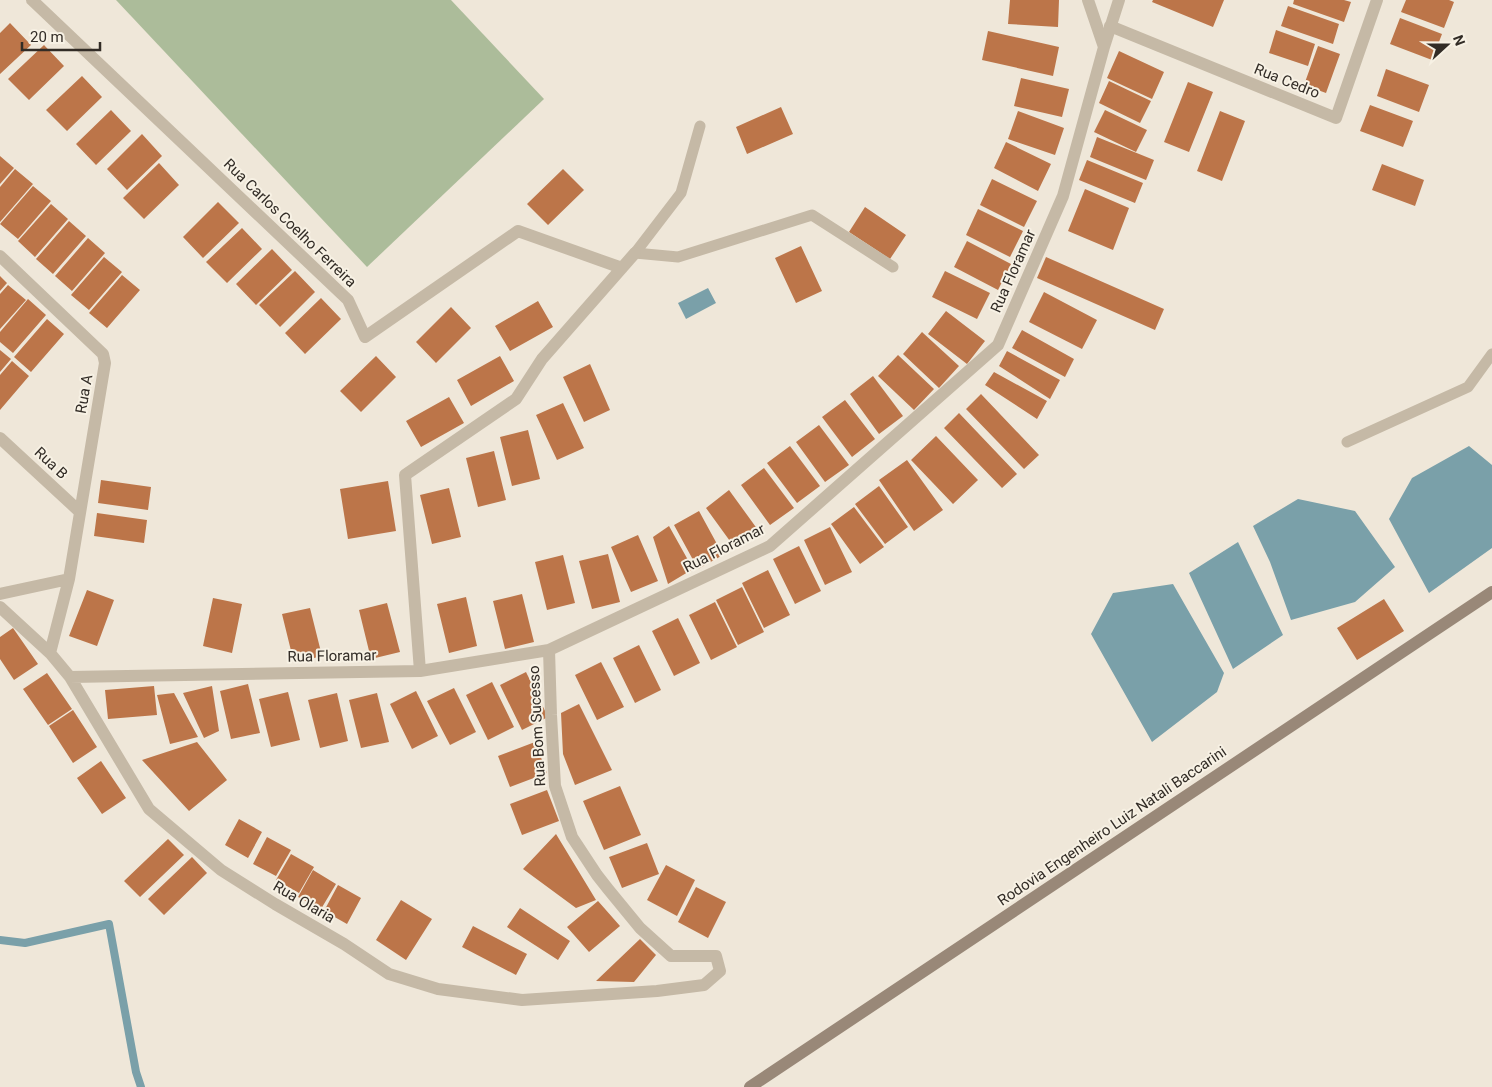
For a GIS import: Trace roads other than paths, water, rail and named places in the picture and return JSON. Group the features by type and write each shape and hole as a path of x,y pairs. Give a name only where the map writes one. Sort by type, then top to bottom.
{"main road":[{"name":"Rodovia Engenheiro Luiz Natali Baccarini","path":"750,1087 1492,592"}],"street":[{"name":"Rua Carlos Coelho Ferreira","path":"32,0 348,300 365,337 518,231 622,268"},
{"path":"1088,0 1104,47"},
{"name":"Rua Floramar","path":"70,677 420,671 549,650 770,546 998,345 1063,196 1110,26 1119,0"},
{"name":"Rua Cedro","path":"1110,26 1336,118 1377,0"},
{"path":"420,671 405,475 516,399 542,359 635,253"},
{"name":"Rua A","path":"0,256 103,354 105,363 69,579 50,653"},
{"name":"Rua B","path":"0,438 80,512"},
{"path":"0,594 69,579"},
{"name":"Rua Olaria","path":"0,607 50,653 70,677 149,809 221,870 344,944 389,974 438,989 522,1000 657,991 704,985 709,981"},
{"name":"Rua Bom Sucesso","path":"549,650 550,715 555,786 572,837 597,875 640,928 671,956 716,956 720,971 709,981"}],"lane":[{"path":"635,253 681,193 700,126"},
{"path":"635,253 678,257 812,215 893,268"},
{"path":"1347,442 1468,387 1492,354"}],"water":[{"path":"708,288 716,303 686,319 678,303"},
{"path":"1469,446 1492,465 1492,548 1429,593 1389,519 1412,478"},
{"path":"1298,499 1355,511 1395,567 1355,602 1291,620 1270,562 1253,526"},
{"path":"1238,542 1283,635 1233,669 1189,573"},
{"path":"1173,584 1224,673 1217,692 1152,742 1091,634 1113,593"}],"waterway":[{"path":"0,940 25,943 109,924 136,1072 141,1087"}]}
